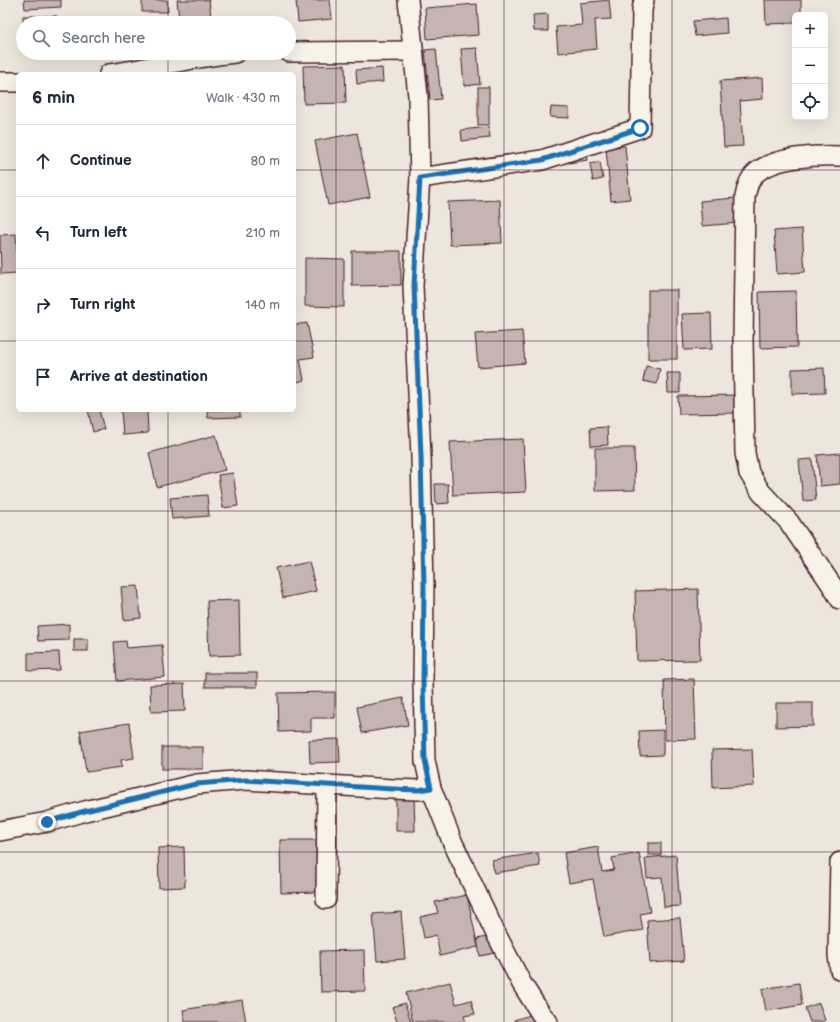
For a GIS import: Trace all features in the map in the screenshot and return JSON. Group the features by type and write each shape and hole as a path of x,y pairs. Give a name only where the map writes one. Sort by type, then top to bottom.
{"street":[{"path":"408,0 418,96 420,178 414,286 424,586 423,706 425,761 431,788 452,841 494,930 522,984 541,1014 548,1022"},
{"path":"420,178 542,160 640,128 642,10 644,0"},
{"path":"296,52 413,51"},
{"path":"121,72 184,60"},
{"path":"0,82 16,82"},
{"path":"840,156 821,155 786,160 766,167 756,173 748,184 745,197 743,340 745,454 749,473 761,492 789,522 840,599"},
{"path":"0,831 47,822 85,811 196,784 246,780 286,781 327,786 418,790 431,788"},
{"path":"326,899 327,786"},
{"path":"840,862 838,955 840,970"}],"building":[{"path":"24,0 61,0 61,7 25,9"},
{"path":"142,0 167,0 168,12 142,12"},
{"path":"177,0 209,0 211,16 179,16"},
{"path":"296,0 330,0 332,19 298,22"},
{"path":"609,0 611,19 595,20 597,49 558,53 556,27 582,25 580,3"},
{"path":"765,0 801,0 801,12 792,12 792,23 766,24"},
{"path":"477,4 479,35 427,39 425,8"},
{"path":"548,14 548,31 534,31 533,15"},
{"path":"726,18 727,33 695,36 693,21"},
{"path":"477,48 480,84 464,86 461,49"},
{"path":"436,49 441,99 430,100 425,50"},
{"path":"345,65 346,103 304,104 303,66"},
{"path":"382,68 383,82 357,84 356,70"},
{"path":"762,78 763,99 740,101 743,146 724,147 720,81"},
{"path":"478,87 489,87 489,125 478,125"},
{"path":"551,107 569,108 569,118 550,117"},
{"path":"489,127 490,138 462,141 461,130"},
{"path":"357,133 370,197 328,205 315,141"},
{"path":"625,146 630,199 611,201 606,148"},
{"path":"586,150 588,160 569,163 567,153"},
{"path":"600,162 603,179 593,181 590,164"},
{"path":"736,198 738,223 702,226 700,201"},
{"path":"500,200 502,243 450,245 448,202"},
{"path":"802,229 805,272 777,274 774,231"},
{"path":"16,234 16,273 1,274 0,235"},
{"path":"352,251 401,251 401,285 352,286"},
{"path":"305,258 344,259 344,307 305,306"},
{"path":"648,290 677,290 677,359 648,359"},
{"path":"796,291 797,347 760,348 759,292"},
{"path":"711,313 712,349 684,350 682,314"},
{"path":"307,323 314,357 300,359 304,380 296,382 296,325"},
{"path":"522,331 525,363 478,367 475,334"},
{"path":"646,366 660,369 657,384 643,381"},
{"path":"824,368 825,393 792,394 792,369"},
{"path":"667,373 680,373 680,393 668,393"},
{"path":"739,395 740,413 679,414 678,396"},
{"path":"88,412 100,412 104,429 93,432"},
{"path":"121,412 147,412 148,433 123,435"},
{"path":"207,412 240,412 240,417 208,418"},
{"path":"607,427 608,445 591,446 590,428"},
{"path":"216,435 225,470 157,487 149,453"},
{"path":"523,439 526,492 453,495 450,442"},
{"path":"595,448 634,448 635,490 595,491"},
{"path":"840,453 840,484 820,486 817,455"},
{"path":"812,459 816,500 803,501 799,460"},
{"path":"233,473 238,506 223,508 218,475"},
{"path":"435,484 448,484 449,503 436,504"},
{"path":"207,495 209,516 172,519 170,498"},
{"path":"309,561 316,591 283,598 276,568"},
{"path":"138,586 141,618 124,620 121,587"},
{"path":"698,589 700,660 637,661 635,591"},
{"path":"239,600 240,655 209,656 207,601"},
{"path":"69,624 69,640 38,641 37,626"},
{"path":"74,639 88,639 88,651 74,651"},
{"path":"126,641 127,648 162,645 165,677 117,681 114,642"},
{"path":"59,652 60,670 28,671 28,653"},
{"path":"205,673 257,673 257,687 205,687"},
{"path":"694,679 696,739 665,740 664,680"},
{"path":"184,684 185,711 151,712 150,685"},
{"path":"335,692 335,718 311,718 311,731 279,732 278,693"},
{"path":"403,698 408,725 362,733 357,707"},
{"path":"776,703 813,703 813,726 776,727"},
{"path":"129,723 134,758 121,760 122,767 86,772 80,731"},
{"path":"663,730 663,755 640,756 639,731"},
{"path":"339,739 340,762 310,763 309,740"},
{"path":"162,747 203,747 203,769 162,769"},
{"path":"752,749 754,786 713,788 712,750"},
{"path":"414,796 415,831 396,831 396,797"},
{"path":"280,840 317,840 318,892 281,893"},
{"path":"648,843 661,843 661,855 648,855"},
{"path":"184,847 185,887 159,888 158,848"},
{"path":"598,847 602,872 614,870 612,858 639,853 650,912 640,914 643,930 604,937 593,879 569,883 564,853"},
{"path":"538,853 540,866 494,873 492,860"},
{"path":"676,855 680,906 664,907 662,877 647,878 645,858"},
{"path":"467,895 478,947 440,956 436,935 424,938 420,917 438,913 435,902"},
{"path":"401,912 405,959 377,961 373,914"},
{"path":"680,918 684,961 650,963 647,920"},
{"path":"491,936 495,953 480,956 477,939"},
{"path":"364,950 365,991 321,992 320,951"},
{"path":"450,982 456,1004 471,1000 475,1014 464,1016 466,1022 413,1022 406,993"},
{"path":"799,983 802,1005 766,1011 762,989"},
{"path":"242,1000 246,1022 185,1022 183,1010"},
{"path":"405,1003 411,1022 397,1022 392,1007"},
{"path":"819,1003 825,1020 821,1022 810,1022 805,1008"},
{"path":"537,1013 539,1022 515,1022 514,1020"}],"route":[{"path":"47,822 85,811 196,784 246,780 286,781 327,786 393,789 418,790 431,788 425,761 423,683 424,586 421,456 414,286 420,178 542,160 640,128"}]}
